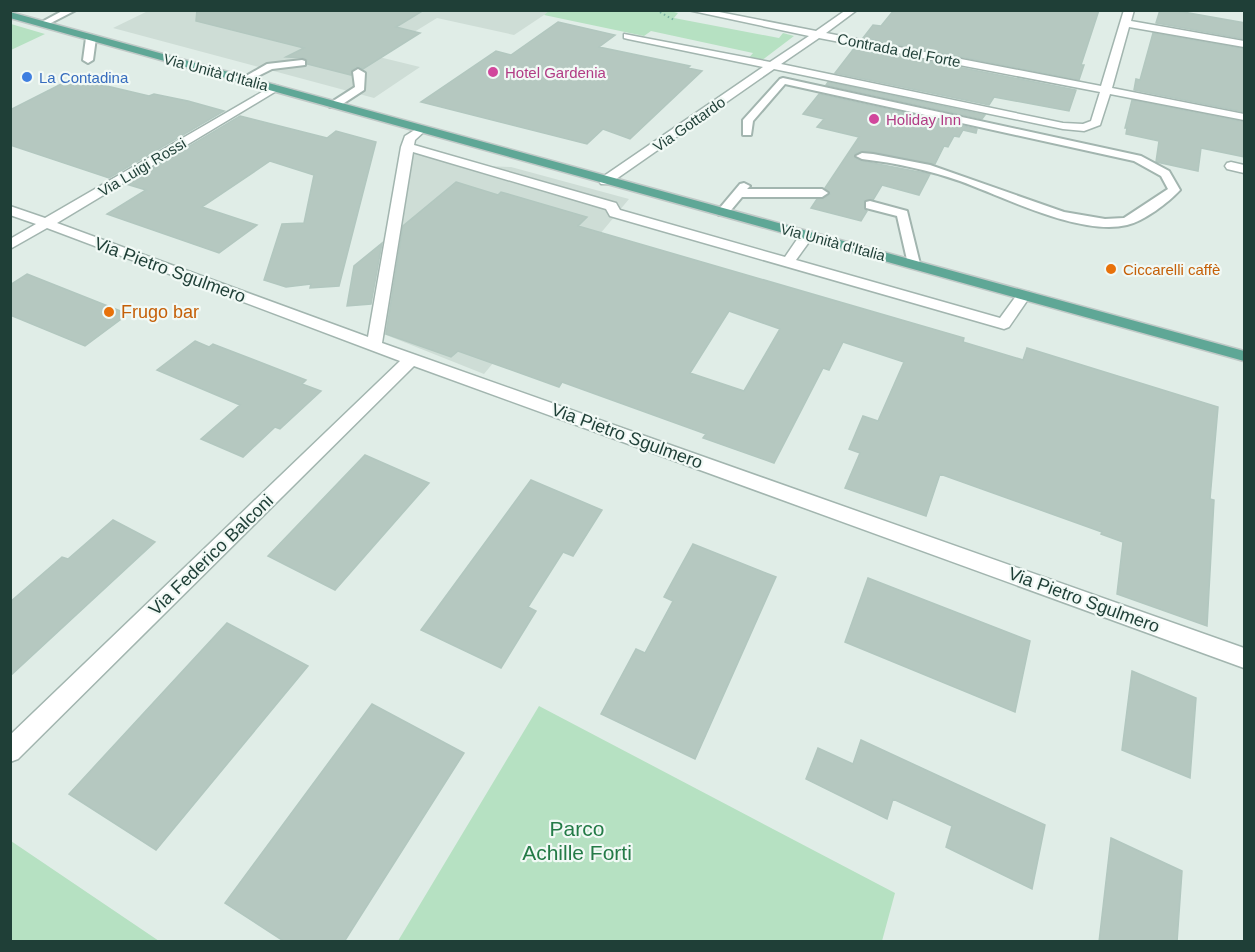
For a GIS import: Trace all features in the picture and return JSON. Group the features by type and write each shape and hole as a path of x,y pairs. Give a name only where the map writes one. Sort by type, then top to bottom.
{"main road":[{"name":"Via Unità d'Italia","path":"10,15 1245,356"}],"street":[{"name":"Contrada del Forte","path":"692,10 1245,117"},
{"name":"Via Gottardo","path":"605,181 853,10"},
{"path":"628,36 1064,126 1084,128 1096,123 1129,10"},
{"path":"1125,23 1245,44"},
{"name":"Via Luigi Rossi","path":"10,245 274,88"},
{"path":"374,345 409,139 421,129"},
{"path":"408,147 611,206 615,213 1004,324 1024,295"},
{"path":"1231,166 1245,169"},
{"name":"Via Pietro Sgulmero","path":"10,210 411,359 1245,658"},
{"path":"788,262 807,235"},
{"name":"Via Federico Balconi","path":"10,751 411,359"}],"lane":[{"path":"42,24 72,10"},
{"path":"88,60 91,38"},
{"path":"244,80 270,66 302,63"},
{"path":"334,105 360,88 360,73 358,72"},
{"path":"747,133 748,120 783,81 1137,158 1161,170 1172,180 1174,190 1125,222 1095,221 1050,212 947,173 890,159 862,156"},
{"path":"723,212 741,189 822,193"},
{"path":"870,205 903,214 914,264"}],"shaded area":[{"path":"150,10 550,11 514,35 437,18 375,56 420,67 374,98 113,28"},
{"path":"412,145 485,166 511,167 629,199 484,374 371,329"}],"green space":[{"path":"550,10 675,11 678,13 674,18 779,38 783,33 794,36 761,61 748,59 753,53 651,31 644,36 544,15"},
{"path":"11,24 45,34 11,50"},
{"name":"Parco Achille Forti","path":"539,706 895,893 882,941 398,941"},
{"path":"11,841 159,941 11,941"}],"building":[{"path":"197,10 424,10 396,27 420,33 363,69 357,67 352,70 351,75 307,64 307,60 303,58 286,57 304,48 196,21"},
{"path":"894,10 1099,10 1081,65 1084,65 1079,80 863,38 873,25 881,26"},
{"path":"1160,10 1172,10 1245,23 1245,39 1156,23"},
{"path":"558,22 615,35 599,47 690,66 688,68 702,71 630,139 603,129 587,144 421,102 496,51 511,55"},
{"path":"1153,33 1245,49 1245,112 1134,90 1136,79 1140,80"},
{"path":"855,47 1076,90 1069,111 994,97 989,105 835,73"},
{"path":"73,78 149,96 154,94 188,101 224,111 109,178 10,145 10,110"},
{"path":"828,82 985,115 982,119 826,85"},
{"path":"819,94 977,129 976,133 963,130 959,137 954,136 948,147 944,146 935,164 873,152 862,151 855,154 855,158 862,161 930,174 919,195 882,185 873,200 864,201 864,208 867,211 861,221 811,208 817,199 823,199 830,194 825,188 859,137 817,127 824,119 803,114"},
{"path":"1132,100 1245,122 1245,157 1201,148 1198,171 1156,162 1159,141 1126,134 1127,128 1125,128"},
{"path":"240,116 327,138 336,131 376,142 339,286 310,288 311,284 286,287 264,280 282,224 304,223 314,175 270,161 202,207 257,225 219,253 107,214 146,190 126,184"},
{"path":"456,182 498,195 501,192 587,217 578,226 964,338 963,342 1023,360 1027,348 1218,407 1210,499 1214,500 1207,626 1117,594 1123,542 1101,534 1102,532 940,474 926,516 845,488 860,453 849,449 863,416 878,421 904,362 843,342 829,370 823,368 774,463 703,438 706,434 562,382 559,387 458,351 451,357 386,334 403,226","holes":["729,311 780,329 744,391 690,373"]},
{"path":"382,243 371,304 347,306 354,266"},
{"path":"27,274 128,314 85,346 10,315 10,285"},
{"path":"195,341 209,347 213,344 306,380 302,384 321,391 280,429 275,427 243,457 201,439 240,405 157,370"},
{"path":"365,455 429,483 335,590 268,556"},
{"path":"531,480 602,510 573,556 563,552 528,607 536,611 501,668 421,630"},
{"path":"113,520 155,542 10,676 10,602 62,557 68,559"},
{"path":"693,544 776,577 695,759 601,714 636,649 645,653 673,601 664,597"},
{"path":"868,578 1030,641 1015,712 845,642"},
{"path":"227,623 308,666 156,850 69,794"},
{"path":"1132,671 1196,698 1190,778 1122,750"},
{"path":"372,704 464,753 344,942 285,942 225,903"},
{"path":"861,740 1045,825 1032,889 946,847 952,826 893,799 887,819 806,779 818,748 853,764"},
{"path":"1111,838 1182,871 1177,942 1099,942"}],"place":[{"name":"Hotel Gardenia","path":"493,72"},
{"name":"La Contadina","path":"27,77"},
{"name":"Holiday Inn","path":"874,119"},
{"name":"Ciccarelli caffè","path":"1111,269"},
{"name":"Frugo bar","path":"109,312"}]}
